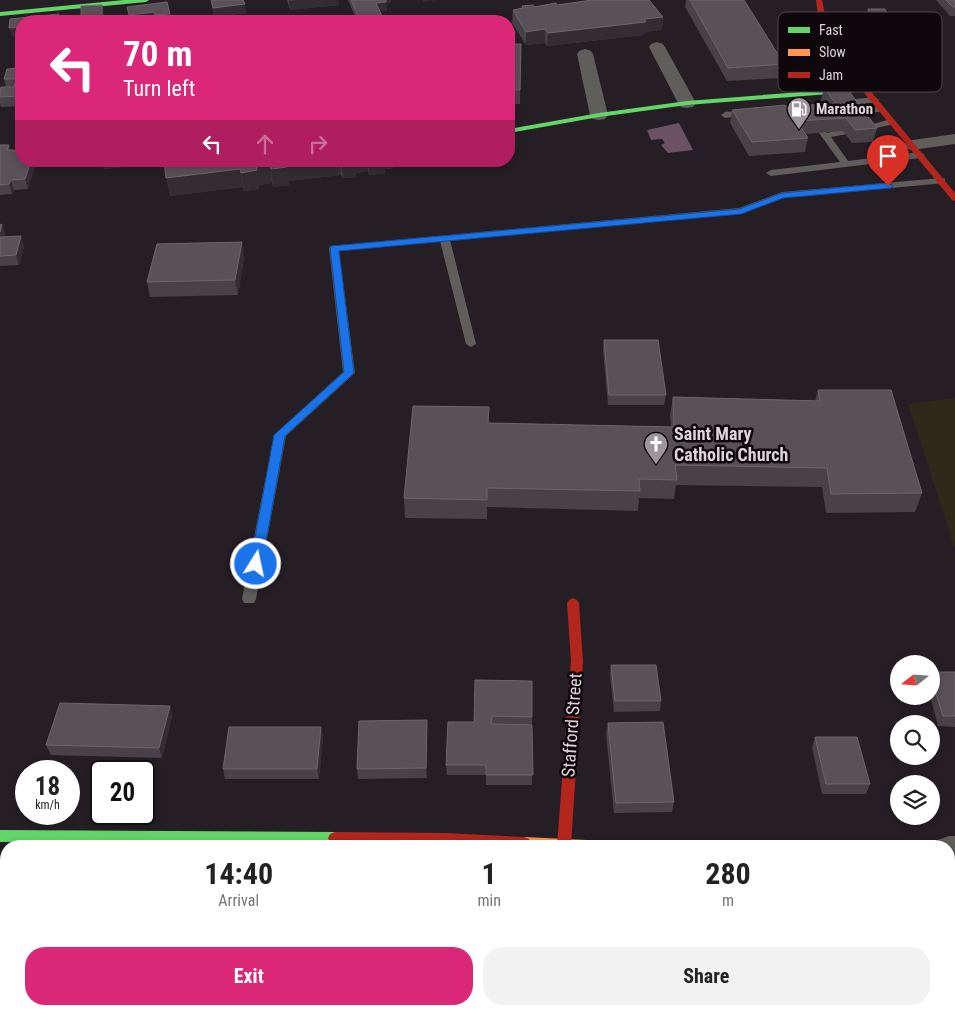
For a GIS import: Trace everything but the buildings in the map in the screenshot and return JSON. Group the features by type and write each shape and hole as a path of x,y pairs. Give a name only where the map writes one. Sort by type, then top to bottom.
{"street":[{"path":"0,14 146,0"},
{"path":"657,47 687,103"},
{"path":"586,54 599,114"},
{"path":"515,130 599,114 687,103 827,92"},
{"path":"867,92 955,198"},
{"path":"916,150 955,139"},
{"name":"Stafford Street","path":"564,840 577,661 573,603"},
{"path":"0,836 462,840"}],"lane":[{"path":"845,103 878,105"},
{"path":"853,113 878,105"},
{"path":"725,115 824,106"},
{"path":"805,108 817,120"},
{"path":"863,128 891,122"},
{"path":"844,132 824,135 846,164"},
{"path":"771,173 846,164 916,150"},
{"path":"249,598 280,435 349,373 334,248 741,212 782,195 942,181"},
{"path":"444,238 471,344"}],"shaded area":[{"path":"679,123 693,150 668,153 661,145 665,143 662,139 651,140 647,130"},
{"path":"955,398 955,549 908,404"}],"traffic: fast":[{"path":"0,14 146,0"},
{"path":"515,130 599,115 687,103 827,92"},
{"path":"0,836 335,838"}],"traffic: jam":[{"path":"819,0 821,12"},
{"path":"867,92 955,198"},
{"path":"564,840 577,661 573,603"},
{"path":"335,838 465,840"}],"place":[{"name":"Marathon","path":"799,130"},
{"name":"Saint Mary Catholic Church","path":"656,465"}],"route":[{"path":"256,564 280,435 349,373 334,248 741,212 782,195 888,186"}]}
